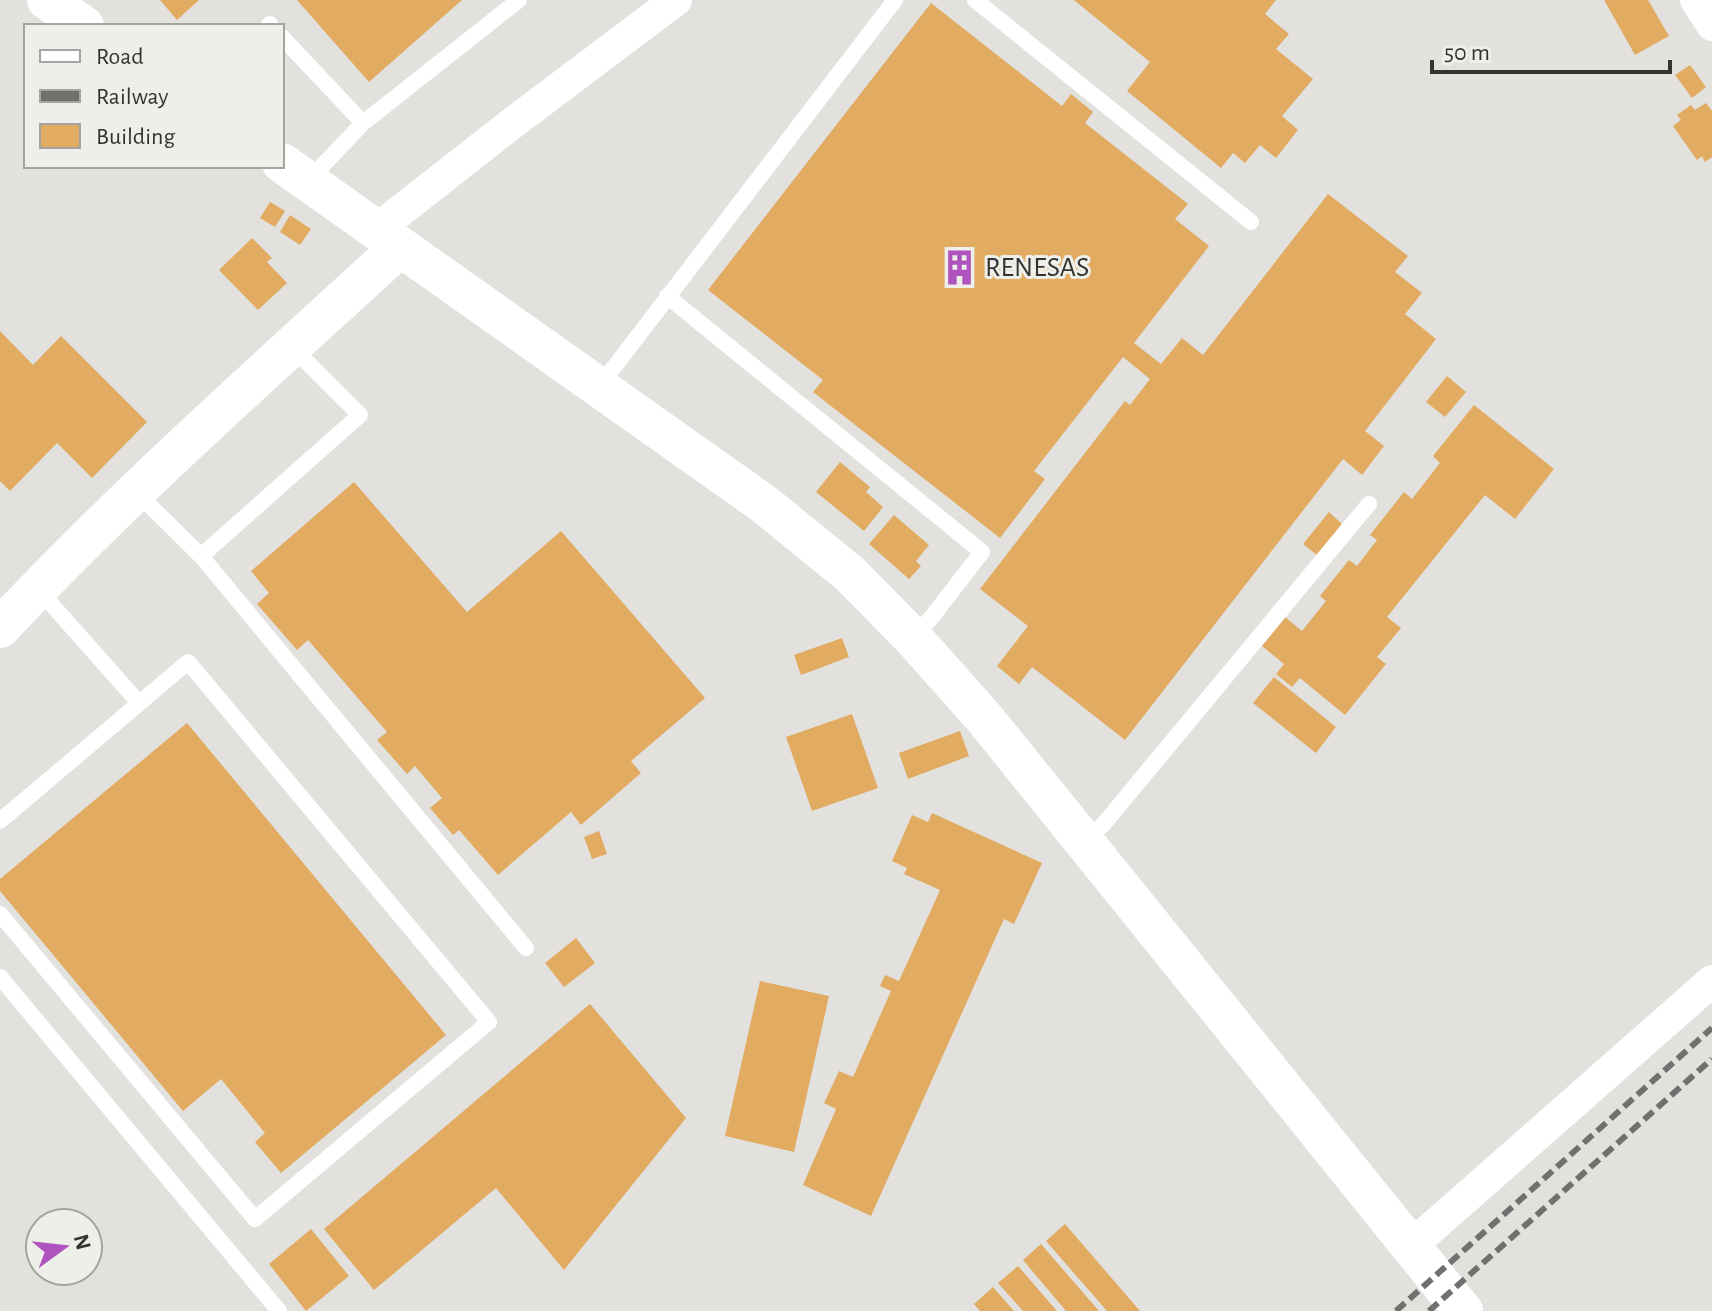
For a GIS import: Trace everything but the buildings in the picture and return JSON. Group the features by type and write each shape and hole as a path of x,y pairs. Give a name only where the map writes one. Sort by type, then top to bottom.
{"street":[{"path":"47,0 81,24"},
{"path":"0,628 135,491 292,347 388,239 506,128 676,0"},
{"path":"1696,0 1712,25"},
{"path":"295,172 764,504 850,574 912,637 985,719 1463,1311"},
{"path":"1411,1246 1712,981"}],"lane":[{"path":"295,172 363,123 519,0"},
{"path":"598,385 895,0"},
{"path":"975,0 1251,222"},
{"path":"284,39 363,123"},
{"path":"667,296 982,552 931,618 912,637"},
{"path":"201,556 360,415 292,347"},
{"path":"135,491 201,556 526,948"},
{"path":"1081,840 1102,826 1369,504"},
{"path":"37,588 139,703"},
{"path":"0,821 188,662 489,1022 255,1219 0,914"},
{"path":"0,977 279,1311"}],"railway":[{"path":"1396,1311 1712,1028"},
{"path":"1429,1311 1712,1059"}],"place":[{"name":"RENESAS","path":"959,268"}]}
